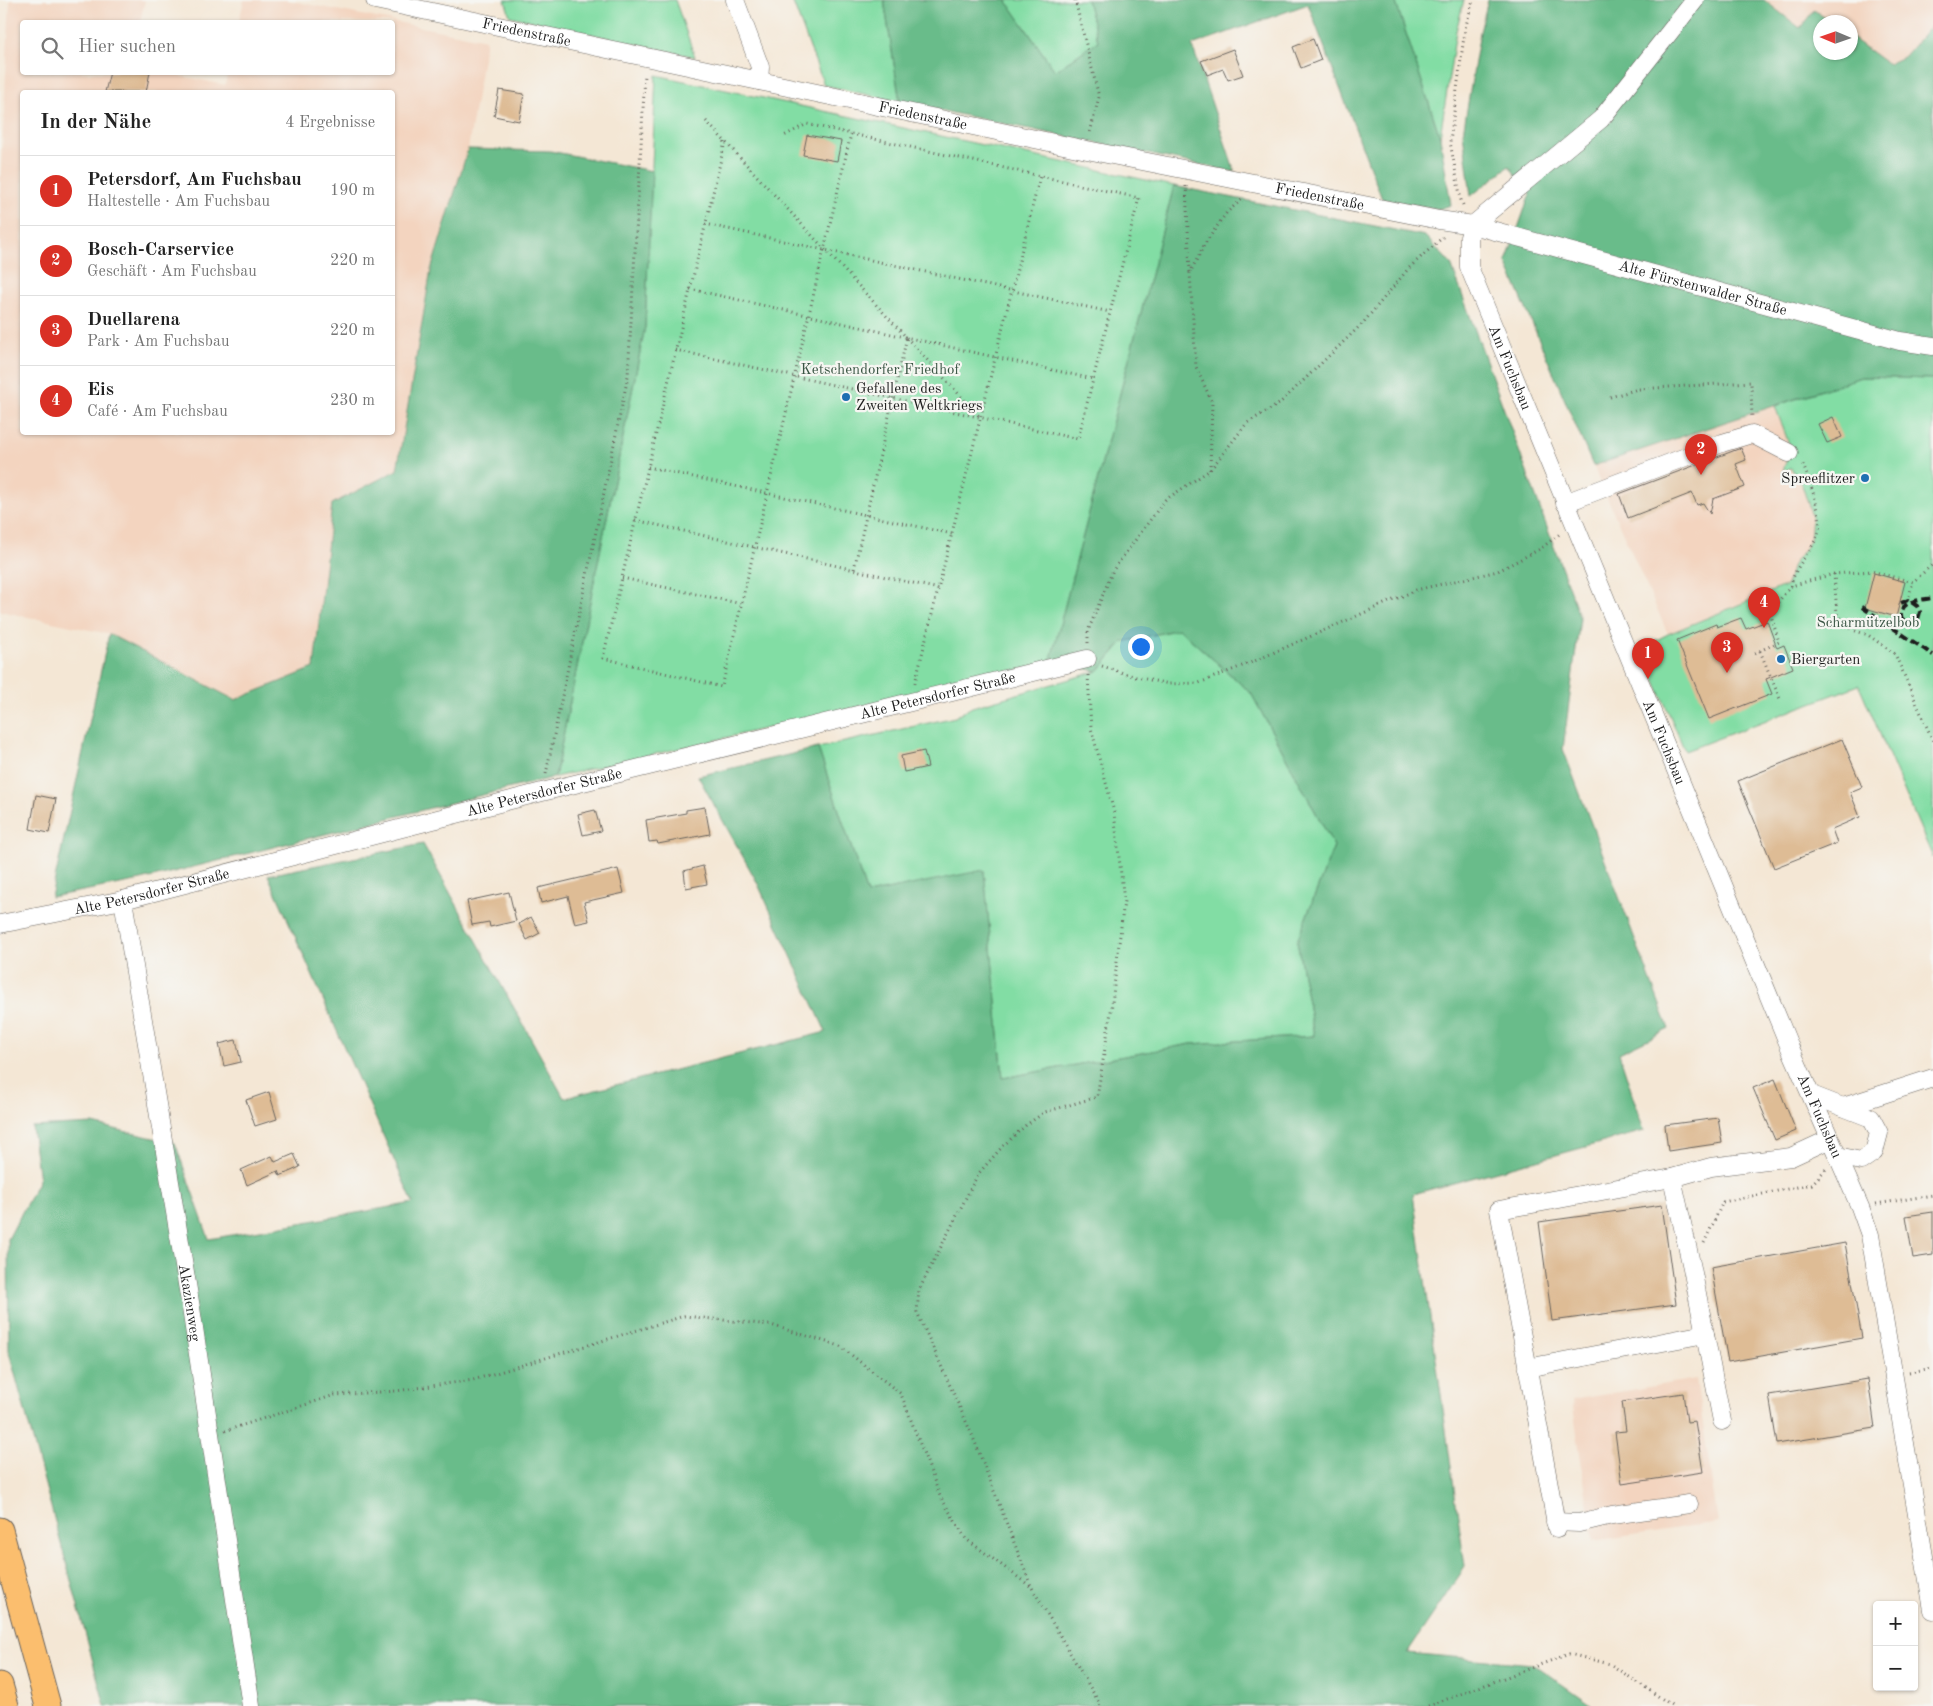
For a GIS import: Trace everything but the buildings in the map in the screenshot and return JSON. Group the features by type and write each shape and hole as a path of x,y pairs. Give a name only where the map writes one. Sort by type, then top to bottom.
{"highway":[{"path":"0,1530 48,1706"},
{"path":"0,1685 6,1706"}],"street":[{"name":"Friedenstraße","path":"375,0 1086,150 1439,220 1473,224"},
{"path":"735,0 760,67 759,81"},
{"path":"1473,224 1601,119 1696,0"},
{"name":"Alte Fürstenwalder Straße","path":"1473,224 1520,239 1900,341 1933,346"},
{"name":"Am Fuchsbau","path":"1473,224 1469,237 1468,267 1791,1050 1860,1207 1870,1235 1933,1610"},
{"path":"1565,503 1722,443 1752,434 1789,453"},
{"name":"Alte Petersdorfer Straße","path":"0,924 123,900 542,792 1087,660"},
{"name":"Akazienweg","path":"123,900 191,1308 251,1706"},
{"name":"Am Fuchsbau","path":"1843,1107 1933,1078"},
{"path":"1812,1095 1871,1118 1879,1133 1874,1152 1861,1161 1838,1156"},
{"path":"1689,1504 1556,1526 1499,1210 1672,1178 1710,1167 1791,1157 1830,1139"},
{"path":"1672,1178 1722,1421"},
{"path":"1527,1368 1705,1334"}],"path":[{"path":"1075,0 1099,97 1086,150"},
{"path":"1101,1706 1031,1586 973,1437 918,1312 918,1290 978,1174 1003,1146 1044,1112 1097,1097 1111,1012 1124,901 1114,812 1091,728 1087,660 1088,631 1113,570 1165,500 1210,470 1247,423 1279,404 1363,323 1409,268 1443,237 1473,224 1461,200 1450,142 1465,29 1472,0"},
{"path":"542,792 628,376 646,57"},
{"path":"706,121 980,418"},
{"path":"676,350 1078,439 1139,198 807,124 782,137"},
{"path":"725,142 603,658 722,687 851,134"},
{"path":"1185,170 1196,367 1212,402 1210,470"},
{"path":"910,703 1040,176"},
{"path":"1190,273 1204,245 1227,212 1260,185"},
{"path":"705,224 1110,312"},
{"path":"690,289 1093,379"},
{"path":"854,570 907,337"},
{"path":"1610,397 1638,389 1751,382 1752,434"},
{"path":"1755,653 1779,642 1770,612 1791,586 1798,567 1819,533 1819,519 1800,455 1789,453"},
{"path":"648,467 952,534"},
{"path":"635,520 938,589"},
{"path":"1087,660 1136,677 1169,684 1199,683 1250,663 1416,590 1498,571 1540,549 1574,524"},
{"path":"1909,596 1913,582 1933,564"},
{"path":"1791,586 1834,574 1871,571 1913,582"},
{"path":"1834,574 1837,614 1853,630 1868,635 1895,654 1933,741"},
{"path":"622,578 742,604"},
{"path":"1760,651 1780,698"},
{"path":"1692,1268 1723,1202 1812,1184 1838,1156"},
{"path":"1860,1207 1933,1195"},
{"path":"210,1436 335,1395 396,1391 473,1380 684,1316 771,1325 840,1346 901,1394 940,1496 966,1539 1031,1586"},
{"path":"1893,1375 1933,1368"},
{"path":"1428,1706 1569,1654 1610,1664 1673,1706"}],"shaded area":[{"path":"10,0 145,0 140,20 20,20 20,75 176,75 225,85 228,75 395,75 395,22 486,40 468,149 397,470 332,504 314,668 235,700 109,634 0,611 0,187"},
{"path":"244,0 287,0 386,20 239,20"},
{"path":"1764,0 1933,0 1933,23 1905,56 1888,64 1858,42 1858,15 1821,15 1814,10 1800,28"},
{"path":"1861,377 1933,379 1787,585 1668,634 1593,466"},
{"path":"1696,1379 1718,1522 1593,1541 1572,1400"}],"green space":[{"path":"505,0 675,0 695,57 510,16"},
{"path":"792,0 884,0 900,102 824,85"},
{"path":"884,0 1006,0 1055,71 1098,41 1087,0 1395,0 1440,137 1451,205 1439,209 1382,199 1308,4 1192,45 1235,172 900,102"},
{"path":"1006,0 1087,0 1098,41 1055,71"},
{"path":"1395,0 1464,0 1456,31 1440,137"},
{"path":"1488,0 1764,0 1800,28 1814,10 1821,15 1813,15 1813,60 1858,60 1858,42 1888,64 1905,56 1933,23 1933,379 1861,377 1593,466 1506,262 1530,194 1509,166 1471,196 1463,133 1480,32"},
{"name":"Ketschendorfer Friedhof","path":"656,75 1174,186 1050,663 555,777 645,327"},
{"path":"468,149 550,151 652,171 645,327 555,777 141,880 51,897 109,634 235,700 314,668 332,504 397,470 431,270"},
{"path":"1174,186 1425,236 1451,264 1580,618 1563,749 1669,1029 1619,1053 1644,1131 1413,1194 1465,1567 1407,1653 1533,1664 1593,1706 105,1706 9,1352 8,1239 39,1180 32,1127 93,1124 175,1143 209,1239 413,1203 268,875 423,844 564,1098 826,1032 757,882 698,776 818,748 867,894 984,870 1003,1078 1191,1044 1314,1036 1297,941 1334,846 1251,693 1179,629 1123,642 1098,671 1050,663"},
{"name":"Scharmützelbob","path":"1861,377 1933,379 1933,858 1859,685 1685,751 1641,648 1668,634 1787,585 1793,565 1810,541 1812,516 1802,485 1791,468 1783,471 1789,453 1789,444 1775,406"},
{"path":"1179,629 1251,693 1334,846 1297,941 1314,1036 1191,1044 1003,1078 984,871 867,894 818,748 955,717 972,707 1098,671 1123,642"}],"railway":[{"path":"1901,603 1908,600 1917,606 1920,612 1918,619 1912,623 1905,622 1901,617 1904,607 1907,604 1912,602 1917,600 1933,598"},
{"path":"1862,607 1933,655"}],"place":[{"name":"Gefallene des Zweiten Weltkriegs","path":"846,397"},
{"name":"Bosch-Carservice","path":"1701,475"},
{"name":"Spreeflitzer","path":"1865,478"},
{"name":"Eis","path":"1764,628"},
{"name":"Biergarten","path":"1781,659"},
{"name":"Duellarena","path":"1727,673"},
{"name":"Petersdorf, Am Fuchsbau","path":"1648,679"}]}
